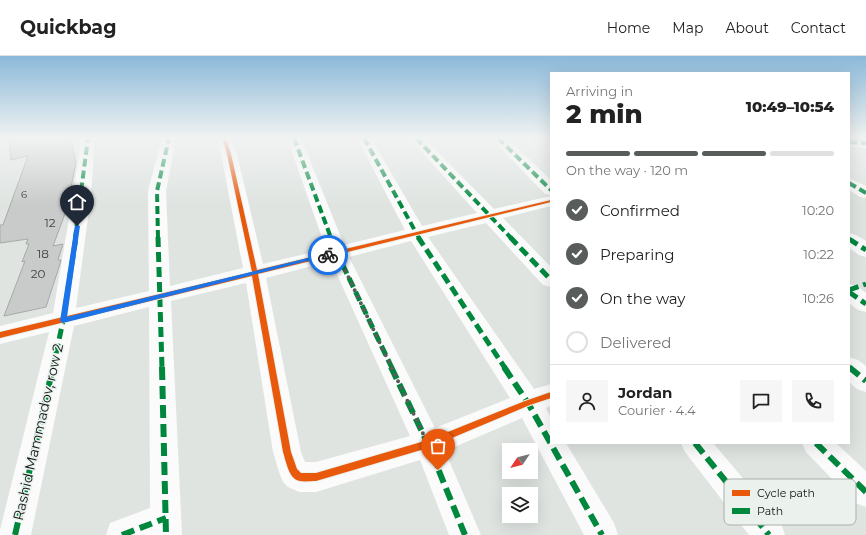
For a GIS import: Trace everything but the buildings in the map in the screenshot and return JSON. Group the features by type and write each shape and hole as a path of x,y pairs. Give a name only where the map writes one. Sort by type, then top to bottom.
{"street":[{"name":"Rashid Mammadov, row 2","path":"15,535 63,321 82,195 86,160"},
{"path":"122,535 166,527 157,191 163,160"},
{"path":"230,160 255,274 287,452 294,472 299,477 316,477 428,444 539,399"},
{"path":"302,160 337,253 428,444 465,535"},
{"path":"376,160 417,235 539,399 550,423"},
{"path":"437,160 550,279"},
{"path":"521,160 550,189"},
{"path":"850,184 866,193"},
{"path":"0,335 550,202"},
{"path":"850,240 866,250"},
{"path":"850,291 866,284"},
{"path":"850,292 866,304"},
{"path":"850,368 866,381"},
{"path":"560,444 602,535"},
{"path":"696,444 724,479"},
{"path":"817,444 853,479"},
{"path":"856,482 866,492"},
{"path":"761,525 769,535"}],"marked path":[{"path":"15,535 63,321 82,195 86,160"},
{"path":"163,160 157,191 166,535"},
{"path":"302,160 337,253 428,444 465,535"},
{"path":"376,160 417,235 528,403 550,442"},
{"path":"437,160 550,279"},
{"path":"521,160 550,189"},
{"path":"850,184 866,193"},
{"path":"850,240 866,250"},
{"path":"850,290 866,284"},
{"path":"850,293 866,304"},
{"path":"850,368 866,381"},
{"path":"551,444 602,535"},
{"path":"696,444 724,479"},
{"path":"817,444 853,479"},
{"path":"856,482 866,492"},
{"path":"122,535 166,518"},
{"path":"761,525 769,535"}],"cycle path":[{"path":"230,160 255,274 287,452 294,472 299,477 316,477 428,444 550,395"},
{"path":"0,335 550,201"}],"way so far":[{"path":"328,255 337,253 428,444 438,470"}],"route":[{"path":"77,226 63,321 328,255"}]}
